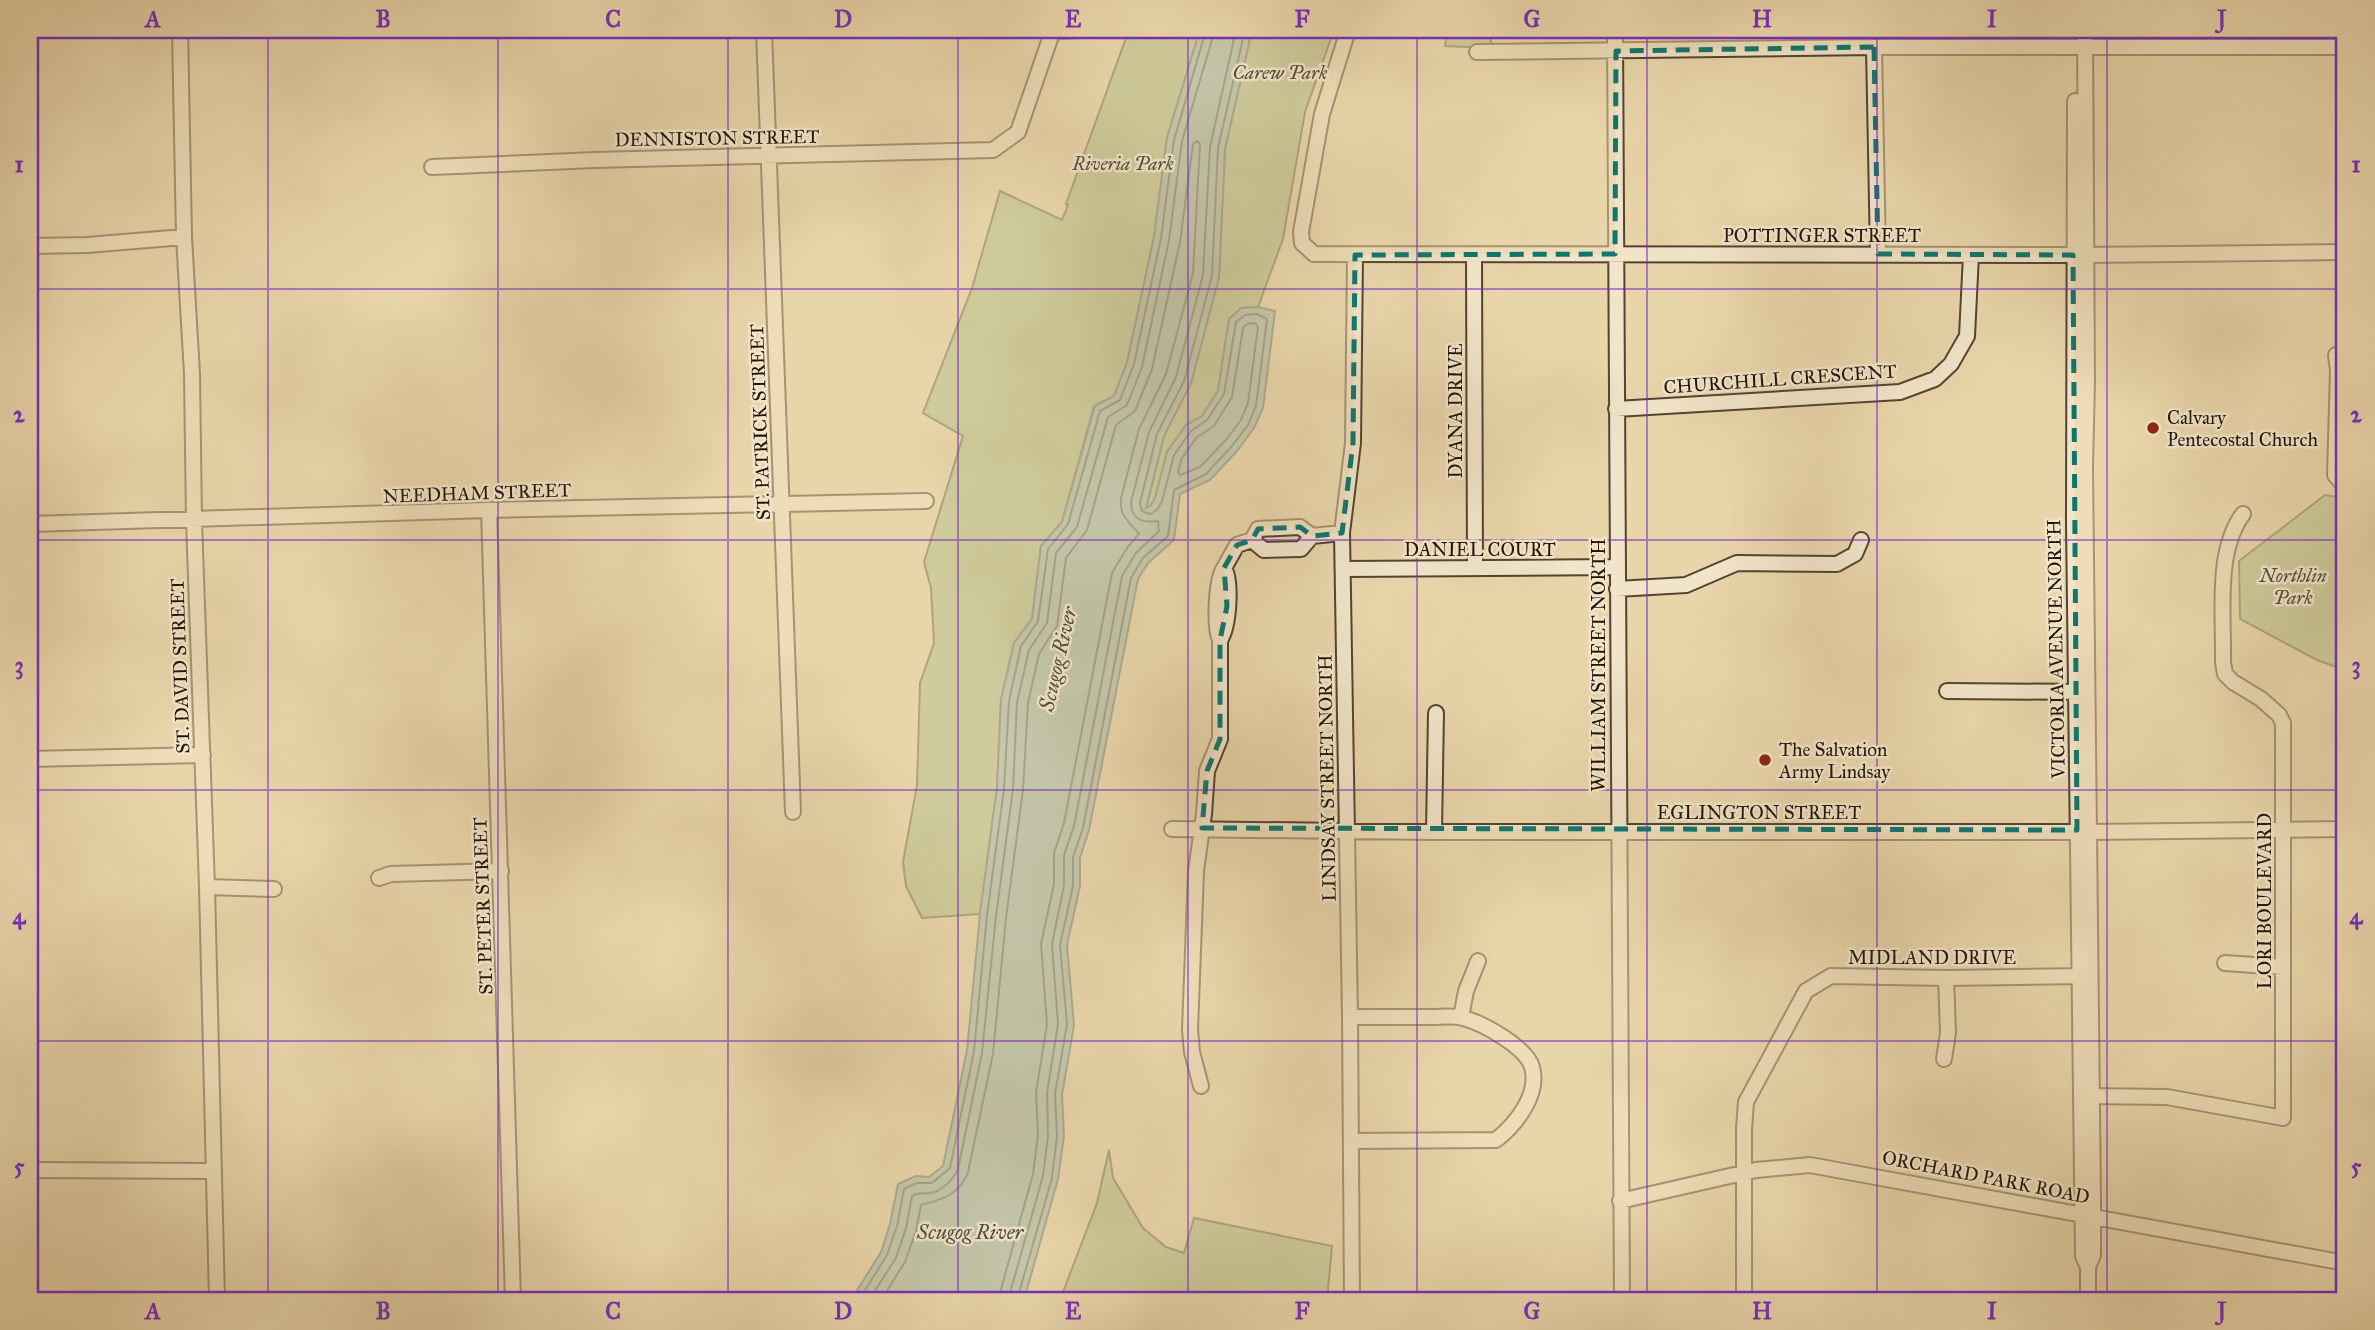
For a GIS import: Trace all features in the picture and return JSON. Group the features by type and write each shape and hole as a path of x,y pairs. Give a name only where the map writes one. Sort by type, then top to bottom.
{"street":[{"name":"ST. DAVID STREET","path":"180,30 217,1300"},
{"name":"ST. PATRICK STREET","path":"764,30 793,812"},
{"name":"DENNISTON STREET","path":"432,167 993,150 1018,132 1053,30"},
{"name":"POTTINGER STREET","path":"1348,30 1322,114 1301,232 1302,243 1314,254 2079,255 2345,252"},
{"name":"WILLIAM STREET NORTH","path":"1615,30 1622,1300"},
{"name":"VICTORIA AVENUE NORTH","path":"2076,30 2080,48 2080,523 2088,1216 2083,1256 2088,1267 2088,1300"},
{"name":"VICTORIA AVENUE NORTH","path":"2080,48 2085,30"},
{"path":"1874,47 1878,254"},
{"path":"1477,52 1874,47 2345,47"},
{"path":"30,246 184,237"},
{"name":"LINDSAY STREET NORTH","path":"1352,1300 1342,533 1353,443 1355,255"},
{"name":"DYANA DRIVE","path":"1474,255 1475,567"},
{"name":"CHURCHILL CRESCENT","path":"1616,409 1900,392 1936,379 1951,364 1967,336 1972,255"},
{"path":"2336,355 2342,370 2335,475 2345,486"},
{"name":"NEEDHAM STREET","path":"30,524 489,510 926,501"},
{"name":"ST. PETER STREET","path":"489,510 513,1300"},
{"name":"LORI BOULEVARD","path":"2086,1097 2167,1097 2283,1118 2283,723 2279,715 2266,703 2225,674 2223,662 2224,558 2234,525 2243,514"},
{"path":"1201,1086 1192,1052 1190,1019 1196,871 1207,771 1220,739 1220,640 1225,632 1222,606 1229,576 1224,568 1237,545 1252,540 1258,529 1300,527 1312,536 1342,533"},
{"path":"1252,540 1264,550 1301,549 1312,536"},
{"path":"1618,589 1686,585 1737,564 1837,565 1855,554 1861,540"},
{"name":"DANIEL COURT","path":"1344,569 1618,567"},
{"path":"1947,691 2083,692"},
{"path":"1434,832 1436,713"},
{"path":"30,759 203,755"},
{"name":"EGLINGTON STREET","path":"1172,829 1618,832 2345,829"},
{"path":"379,878 391,874 501,871"},
{"path":"207,887 274,889"},
{"path":"1461,1017 1466,991 1478,961"},
{"path":"2225,963 2283,967"},
{"name":"MIDLAND DRIVE","path":"1744,1300 1746,1102 1806,991 1831,976 2086,976"},
{"path":"1944,1059 1948,1033 1946,978"},
{"path":"1350,1017 1461,1017 1485,1026 1517,1048 1532,1066 1533,1085 1525,1108 1511,1129 1496,1140 1351,1141"},
{"name":"ORCHARD PARK ROAD","path":"1620,1201 1744,1173 1810,1164 2345,1263"},
{"path":"30,1170 214,1171"}],"highlighted area":[{"path":"1874,47 1878,254 2073,255 2077,830 1202,828 1207,771 1220,739 1220,640 1227,606 1224,568 1237,545 1252,540 1258,529 1300,527 1312,536 1342,533 1353,443 1355,255 1615,254 1616,51"}],"green space":[{"name":"Riveria Park","path":"1052,30 1200,30 1167,138 1154,237 1127,363 1114,396 1094,406 1062,522 1041,546 1032,619 1014,643 1001,700 997,788 980,914 922,918 906,886 903,862 917,785 920,683 934,643 931,588 924,562 963,436 923,413 972,288 1000,191 1062,220 1127,35 1050,40"},
{"name":"Carew Park","path":"1252,30 1334,30 1305,112 1283,239 1258,307 1241,308 1229,319 1218,391 1202,416 1186,425 1167,452 1155,498 1146,509 1164,436 1191,383 1219,277 1225,149"},
{"path":"1447,30 1491,30 1491,48 1445,46"},
{"name":"Northlin Park","path":"2325,495 2345,498 2345,670 2317,660 2240,619 2239,561"},
{"path":"1109,1150 1113,1178 1143,1228 1166,1247 1184,1253 1194,1218 1332,1246 1327,1300 1060,1300 1097,1203"}],"water":[{"name":"Scugog River","path":"1200,30 1252,30 1225,149 1219,277 1191,383 1164,436 1146,508 1155,498 1167,452 1186,425 1202,416 1218,391 1229,319 1241,308 1258,307 1275,311 1263,408 1254,428 1210,480 1180,494 1174,540 1148,563 1138,579 1089,830 1080,858 1080,886 1067,945 1074,1025 1062,1095 1064,1136 1058,1179 1024,1300 851,1300 881,1252 898,1184 916,1176 929,1177 943,1166 967,1050 980,914 997,788 1001,700 1014,643 1032,619 1041,546 1062,522 1095,406 1114,396 1127,363 1154,237 1167,138"}],"place":[{"name":"Calvary Pentecostal Church","path":"2153,428"},
{"name":"The Salvation Army Lindsay","path":"1765,760"}]}
